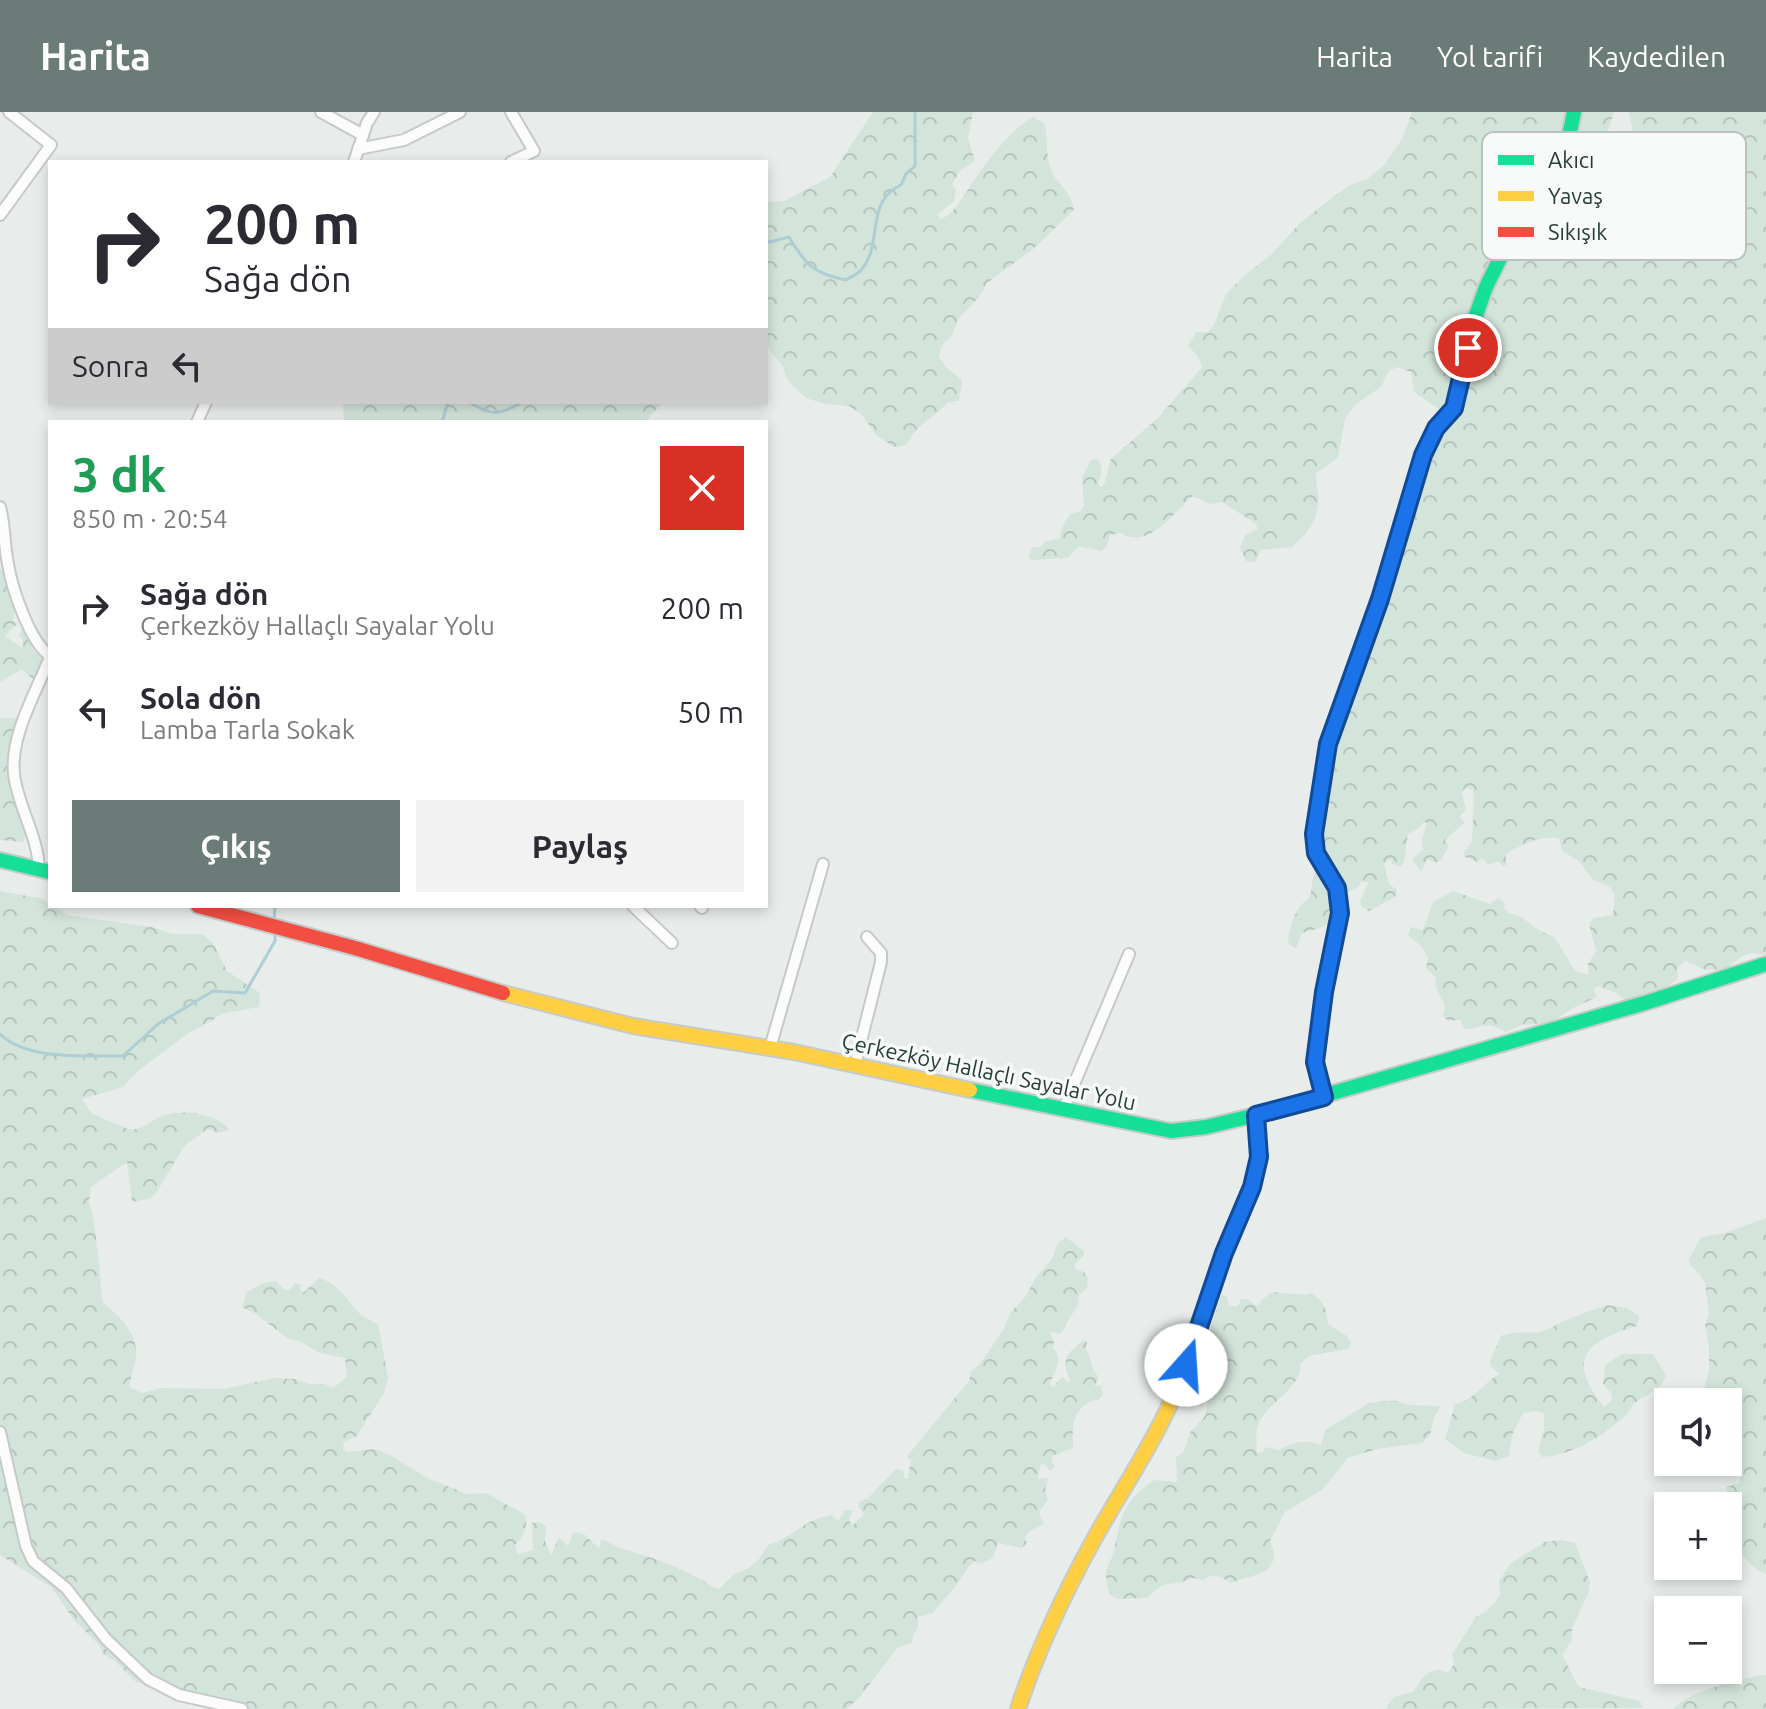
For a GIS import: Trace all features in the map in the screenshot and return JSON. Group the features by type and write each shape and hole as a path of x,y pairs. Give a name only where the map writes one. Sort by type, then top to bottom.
{"street":[{"path":"0,215 51,145 9,112"},
{"path":"321,112 363,135"},
{"path":"355,160 374,112"},
{"path":"358,149 404,140 460,112"},
{"path":"511,112 534,151 515,160"},
{"path":"1570,132 1574,112"},
{"path":"1324,1097 1315,1062 1324,992 1340,913 1337,888 1316,853 1314,834 1328,744 1380,599 1423,455 1436,428 1454,408 1475,318 1499,260"},
{"path":"0,507 8,569 33,638 48,655"},
{"path":"0,860 44,870 14,774 16,741 48,662"},
{"path":"770,1048 823,864"},
{"name":"Çerkezköy Hallaçlı Sayalar Yolu","path":"206,908 536,1002 633,1026 770,1048 1171,1131 1206,1127 1324,1097 1645,1003 1766,964"},
{"path":"635,908 672,943"},
{"path":"855,1065 881,962 881,953 867,937"},
{"path":"1063,1110 1129,954"},
{"path":"1018,1709 1031,1669 1074,1579 1093,1541 1153,1443 1178,1387 1224,1253 1252,1187 1259,1157 1256,1115"},
{"path":"0,1432 26,1546 33,1561 66,1588 106,1639 148,1679 179,1695 242,1709"}],"green space":[{"path":"873,112 973,112 968,138 975,161 960,171 952,184 956,191 954,201 938,214 940,220 958,205 1006,139 1034,117 1044,124 1051,170 1070,197 1074,210 1032,250 987,283 980,296 959,318 952,335 941,347 939,357 962,380 959,401 948,402 920,427 907,445 894,447 877,436 861,414 849,406 825,404 806,398 788,381 782,365 768,346 768,202 784,201 830,177"},
{"path":"1412,112 1614,112 1607,132 1482,132 1482,260 1746,260 1746,132 1633,132 1629,112 1766,112 1766,955 1753,953 1742,956 1726,969 1706,970 1685,961 1677,968 1678,978 1672,983 1653,994 1632,999 1625,1000 1597,986 1594,991 1597,997 1550,1023 1522,1025 1506,1032 1489,1026 1465,1029 1460,1020 1449,1021 1443,1017 1445,1006 1435,985 1436,978 1426,968 1428,957 1419,944 1408,936 1410,927 1423,930 1433,902 1453,891 1490,904 1498,898 1505,903 1508,913 1520,916 1555,938 1575,971 1589,975 1588,964 1596,951 1589,925 1593,918 1613,915 1615,896 1610,887 1592,879 1579,861 1562,851 1559,838 1537,840 1518,847 1506,854 1506,865 1503,866 1498,861 1488,865 1483,858 1477,862 1463,856 1471,842 1473,829 1473,791 1466,787 1462,793 1466,810 1460,816 1464,823 1445,840 1449,846 1441,860 1436,863 1428,859 1421,872 1412,859 1423,850 1422,840 1427,823 1424,822 1408,834 1401,866 1392,864 1391,859 1384,864 1389,884 1397,890 1395,897 1369,911 1362,907 1360,901 1369,882 1361,882 1358,887 1345,893 1331,922 1302,933 1296,948 1288,943 1294,917 1310,897 1320,856 1331,770 1353,695 1380,623 1411,517 1417,506 1427,462 1444,430 1451,425 1450,417 1414,392 1411,372 1397,367 1389,371 1381,387 1356,404 1345,418 1338,458 1316,473 1318,503 1315,519 1292,547 1260,550 1256,562 1246,561 1240,548 1245,535 1258,529 1255,523 1222,502 1210,504 1193,496 1160,527 1141,537 1121,533 1110,535 1107,546 1101,551 1079,546 1068,558 1031,560 1028,557 1032,547 1040,547 1044,542 1060,538 1070,514 1081,511 1084,505 1082,478 1091,460 1098,459 1101,465 1100,487 1104,485 1111,459 1159,417 1202,367 1197,355 1188,346 1196,332 1208,332 1214,325 1226,294 1272,254 1299,224 1350,185 1367,179 1383,166 1402,139"},
{"path":"343,404 661,404 647,420 344,420"},
{"path":"0,569 7,574 17,602 13,620 17,624 5,636 22,648 23,640 19,635 24,626 32,648 43,662 37,683 22,669 0,682"},
{"path":"0,718 18,718 17,786 28,822 23,842 0,840"},
{"path":"0,891 44,899 48,908 57,908 67,915 152,927 172,934 202,934 213,943 227,971 260,993 259,1007 220,1014 187,1034 138,1071 123,1087 82,1099 94,1114 129,1129 143,1127 164,1115 180,1112 208,1116 230,1130 218,1133 208,1129 185,1145 156,1193 149,1199 132,1202 127,1162 91,1187 89,1204 96,1235 103,1303 124,1323 136,1349 129,1387 142,1393 161,1388 224,1389 273,1378 325,1384 333,1388 347,1377 345,1358 320,1353 287,1338 242,1307 247,1292 263,1283 276,1281 284,1290 290,1290 295,1283 301,1285 300,1291 304,1292 319,1278 325,1280 342,1293 360,1314 378,1325 388,1377 384,1393 357,1436 344,1442 343,1449 347,1452 375,1449 427,1478 467,1494 486,1493 524,1514 525,1530 515,1545 518,1554 533,1550 532,1523 540,1522 546,1526 545,1541 551,1555 559,1537 568,1546 573,1533 582,1533 599,1548 600,1540 607,1541 720,1588 734,1574 749,1568 768,1545 813,1520 832,1515 839,1520 845,1510 853,1510 849,1521 853,1525 864,1514 858,1506 860,1501 867,1499 896,1469 903,1470 904,1478 908,1478 911,1459 907,1459 908,1455 969,1381 971,1371 979,1365 1002,1332 1011,1312 1052,1259 1058,1243 1066,1237 1084,1251 1075,1269 1084,1272 1088,1278 1087,1288 1079,1295 1078,1305 1060,1334 1049,1331 1058,1357 1050,1384 1053,1387 1062,1377 1070,1383 1066,1359 1084,1340 1098,1376 1094,1385 1101,1386 1103,1394 1100,1399 1079,1410 1074,1423 1073,1448 1052,1456 1055,1467 1050,1471 1044,1464 1040,1466 1038,1479 1048,1478 1045,1491 1048,1499 1039,1513 1044,1524 1027,1533 1027,1543 1022,1548 998,1543 993,1558 981,1564 972,1563 933,1613 918,1617 918,1629 912,1643 898,1647 860,1697 847,1709 228,1709 177,1699 135,1681 115,1661 104,1655 51,1587 0,1555"},
{"path":"1766,1218 1766,1574 1754,1567 1742,1554 1742,1492 1727,1492 1727,1487 1739,1483 1742,1476 1742,1388 1704,1388 1709,1371 1705,1324 1709,1315 1705,1283 1689,1259 1701,1237 1725,1233"},
{"path":"1272,1292 1310,1293 1315,1296 1324,1306 1328,1324 1347,1336 1351,1343 1348,1349 1309,1356 1300,1364 1296,1381 1267,1411 1257,1427 1256,1453 1263,1452 1266,1447 1279,1450 1300,1442 1321,1445 1325,1430 1369,1403 1393,1400 1409,1405 1441,1406 1430,1435 1422,1443 1377,1449 1348,1458 1322,1490 1285,1512 1270,1541 1273,1561 1263,1572 1231,1583 1221,1577 1209,1576 1204,1580 1192,1578 1162,1585 1147,1598 1117,1599 1109,1594 1106,1571 1125,1510 1135,1496 1154,1480 1177,1482 1176,1457 1183,1453 1191,1431 1205,1416 1208,1402 1190,1398 1200,1378 1202,1355 1211,1342 1211,1325 1222,1294 1227,1297 1229,1306 1238,1306 1241,1299 1248,1299 1256,1306"},
{"path":"1607,1305 1627,1308 1639,1316 1637,1326 1605,1338 1587,1354 1584,1365 1586,1377 1604,1407 1612,1400 1611,1393 1603,1384 1605,1365 1622,1354 1653,1354 1666,1375 1661,1385 1634,1404 1618,1423 1598,1437 1576,1449 1553,1456 1542,1457 1538,1451 1544,1429 1544,1413 1535,1411 1523,1413 1512,1435 1509,1456 1495,1461 1464,1453 1445,1439 1455,1404 1473,1396 1499,1374 1490,1361 1501,1336 1541,1331"},
{"path":"1560,1540 1575,1543 1590,1582 1588,1594 1572,1628 1572,1640 1562,1655 1574,1680 1579,1687 1640,1701 1643,1708 1385,1709 1394,1697 1414,1691 1430,1672 1439,1670 1448,1673 1454,1664 1452,1654 1476,1617 1487,1611 1500,1595 1499,1581 1511,1563 1545,1542"},
{"path":"1766,1675 1766,1709 1674,1709 1702,1691 1725,1684 1742,1684 1745,1678"}],"waterway":[{"path":"768,241 789,237 806,261 826,275 846,280 859,272 872,248 883,201 901,185 906,174 915,166 915,112"},
{"path":"443,420 447,404"},
{"path":"473,404 490,412 507,410 519,404"},
{"path":"274,922 275,908"},
{"path":"0,1034 12,1043 41,1053 123,1056 158,1024 213,991 245,993 275,941 275,933"}],"traffic: fast":[{"path":"1570,132 1574,112"},
{"path":"1333,730 1380,599 1423,455 1436,428 1454,408 1475,318 1499,260"},
{"path":"0,860 48,872"},
{"path":"970,1090 1171,1131 1206,1127 1645,1003 1766,964"},
{"path":"1171,1402 1224,1253 1252,1187 1259,1157 1256,1115"}],"traffic: slow":[{"path":"1324,1097 1315,1062 1324,992 1340,913 1337,888 1316,853 1314,834 1328,744 1333,730"},
{"path":"503,993 633,1026 794,1052 970,1090"},
{"path":"1018,1709 1042,1644 1072,1581 1171,1402"}],"traffic: jam":[{"path":"205,908 355,948 503,993"}],"route":[{"path":"1186,1365 1224,1253 1252,1187 1259,1157 1256,1115 1324,1097 1315,1062 1324,992 1340,913 1337,888 1316,853 1314,834 1328,744 1380,599 1423,455 1436,428 1454,408 1468,348"}]}
